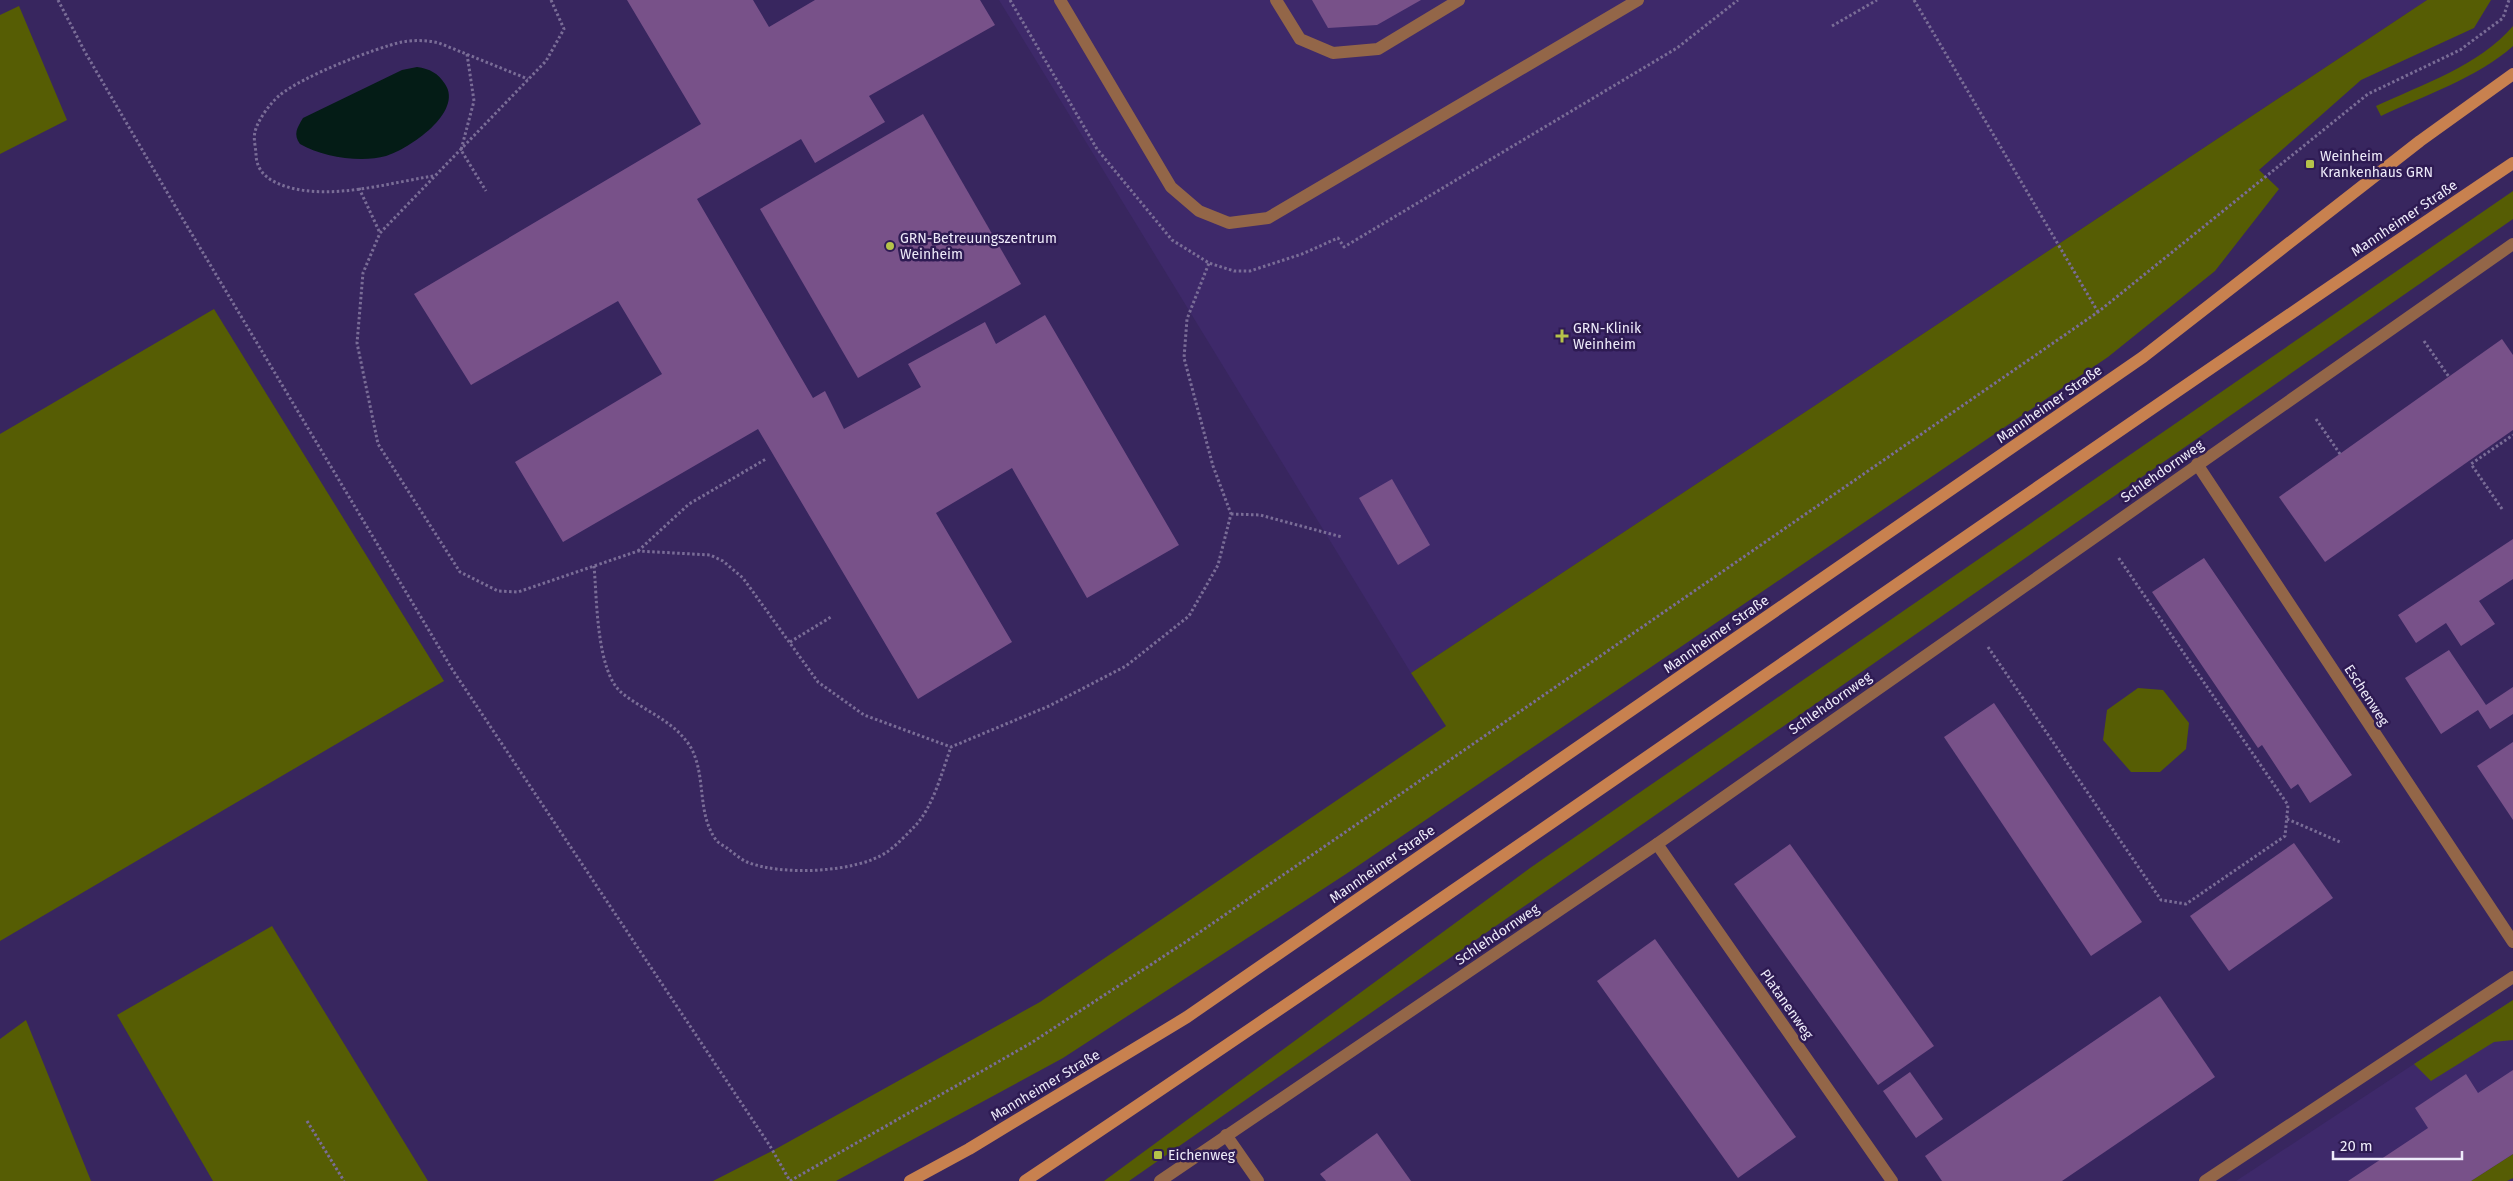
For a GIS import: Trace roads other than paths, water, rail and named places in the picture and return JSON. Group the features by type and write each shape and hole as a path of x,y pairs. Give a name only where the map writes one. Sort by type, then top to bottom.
{"main road":[{"name":"Mannheimer Straße","path":"910,1181 969,1149 1187,1016 2143,357 2420,141 2513,74"},
{"name":"Mannheimer Straße","path":"1025,1181 1209,1059 2235,350 2513,164"}],"street":[{"path":"1060,0 1171,187 1199,211 1229,223 1268,218 1638,0"},
{"path":"1276,0 1300,39 1333,53 1378,49 1459,0"},
{"name":"Schlehdornweg","path":"1160,1181 1657,844 1971,622 2513,244"},
{"name":"Eschenweg","path":"2197,464 2513,942"},
{"name":"Platanenweg","path":"1657,844 1892,1181"},
{"path":"2205,1181 2513,976"},
{"path":"1226,1135 1258,1181"}],"place":[{"name":"Weinheim Krankenhaus GRN","path":"2310,164"},
{"name":"GRN-Betreuungszentrum Weinheim","path":"890,246"},
{"name":"GRN-Klinik Weinheim","path":"1562,336"},
{"name":"Eichenweg","path":"1158,1155"}]}
